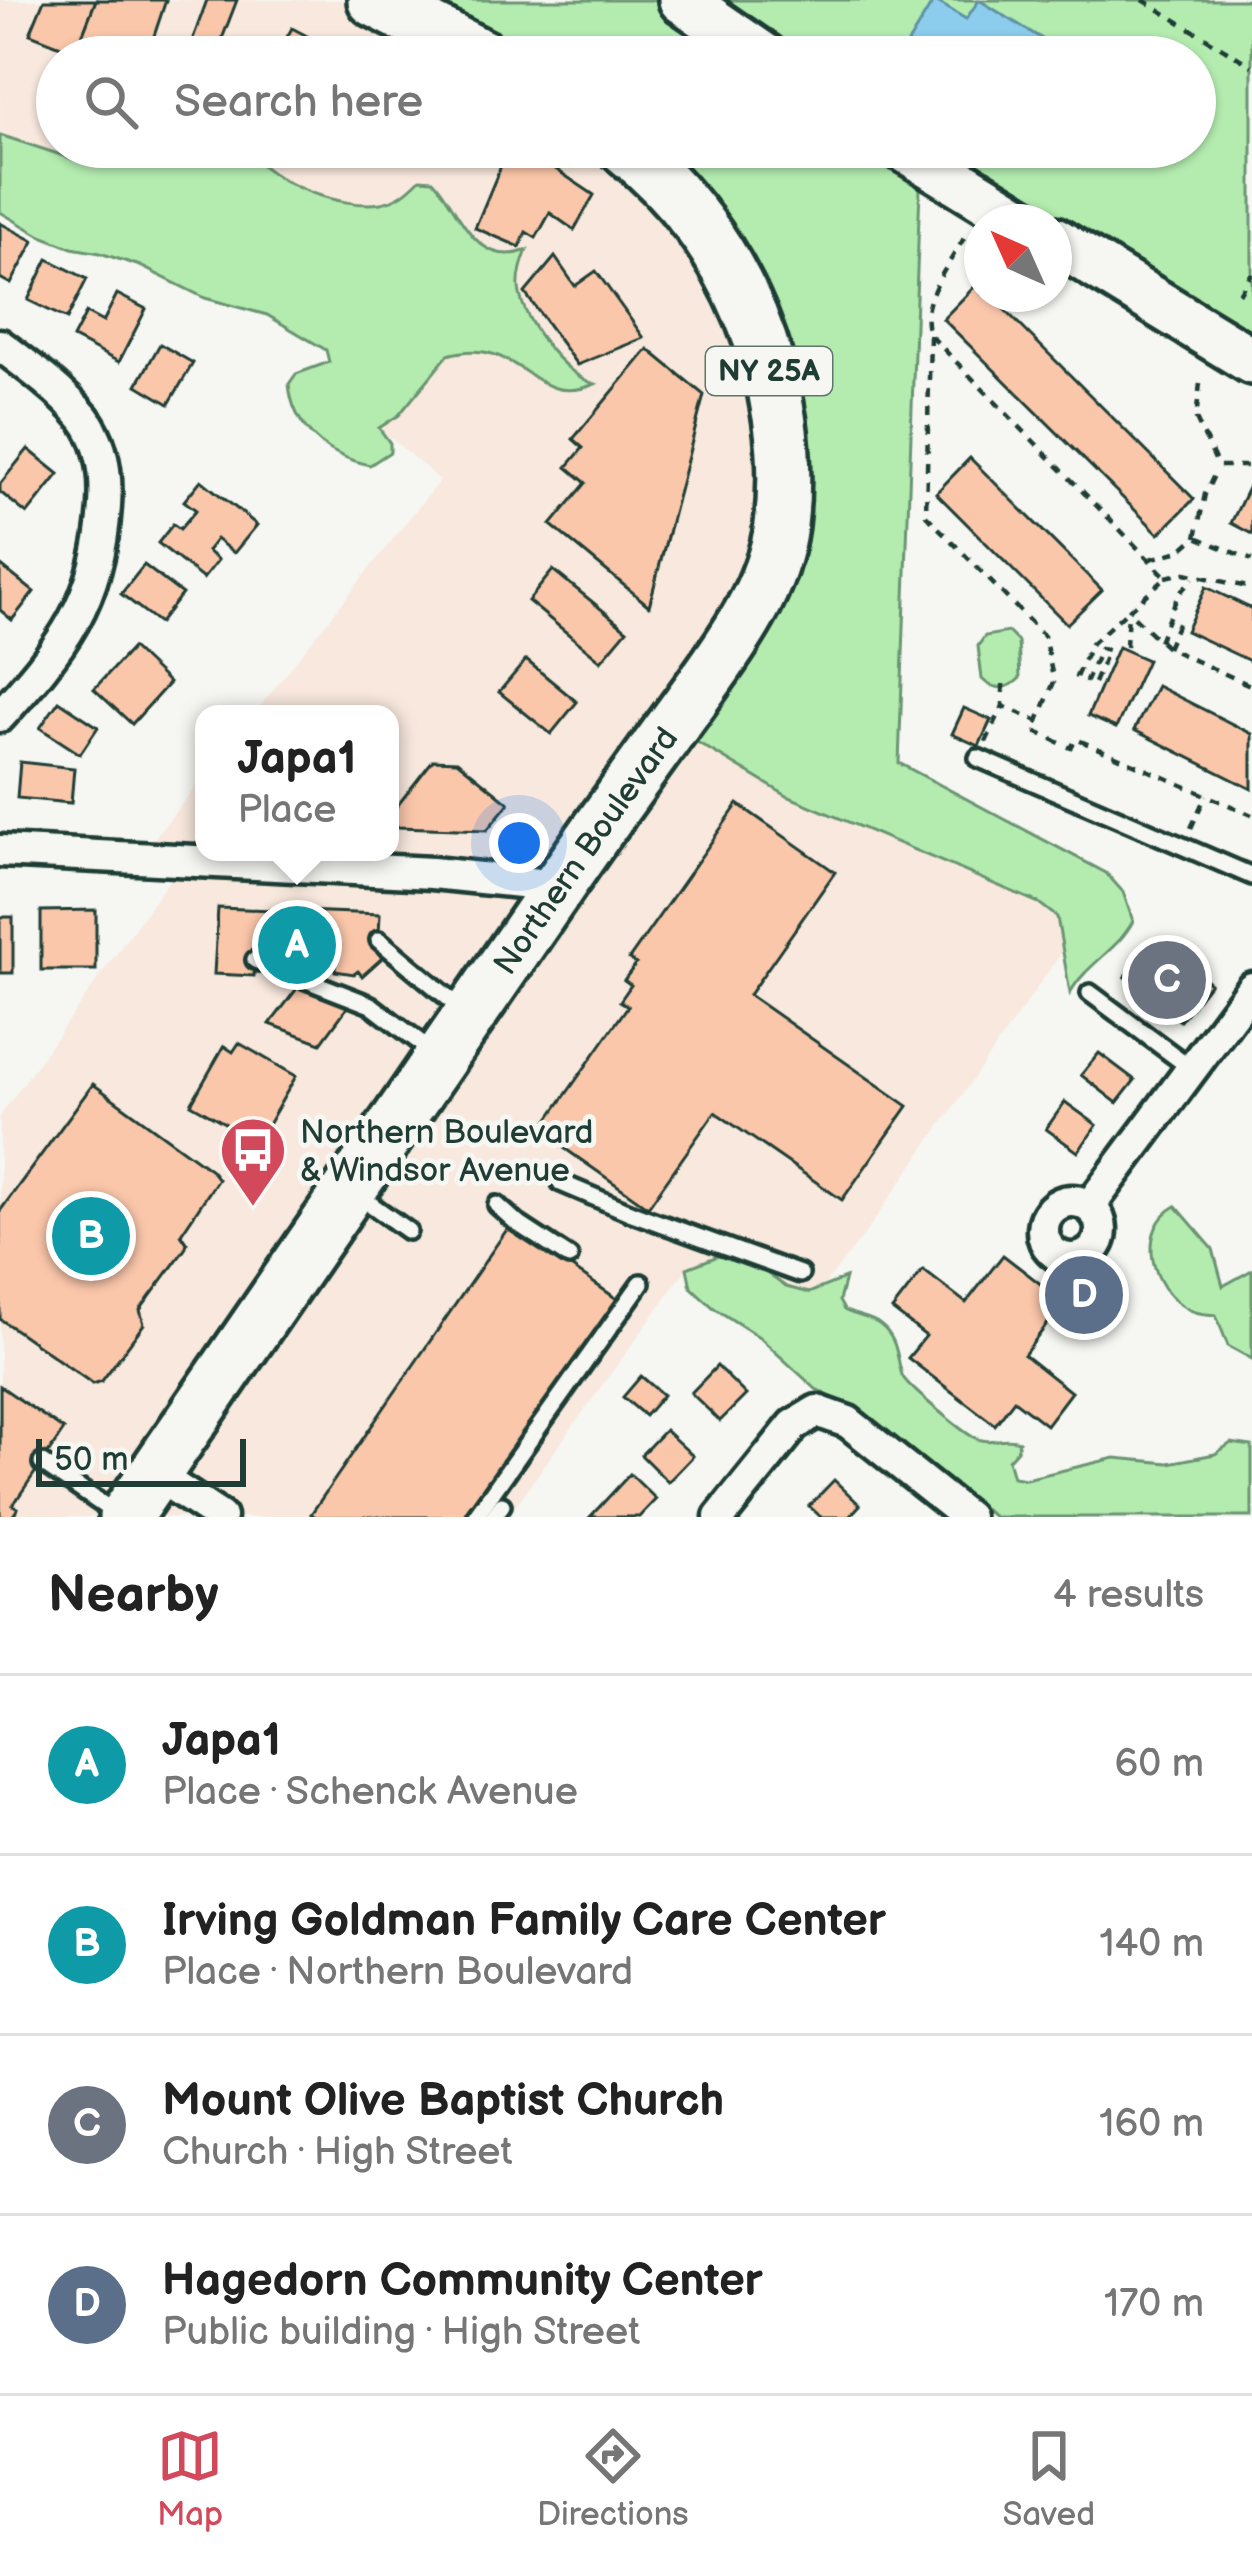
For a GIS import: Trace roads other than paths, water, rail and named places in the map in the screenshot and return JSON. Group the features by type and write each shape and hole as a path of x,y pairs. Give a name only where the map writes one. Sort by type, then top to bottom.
{"main road":[{"path":"374,0 443,36"},
{"path":"682,0 734,36"},
{"name":"Northern Boulevard","path":"123,1517 558,886 739,633 765,580 781,528 783,457 777,401 763,346 717,248 645,168"},
{"path":"936,168 995,204"},
{"path":"1072,251 1252,361"}],"street":[{"path":"0,345 83,418 100,446 106,490 101,557 88,595 59,646 0,716"},
{"path":"0,851 195,861"},
{"path":"196,861 432,873 558,886"},
{"path":"1089,1207 1252,988"},
{"path":"720,1517 794,1425 817,1411 848,1422 967,1517"},
{"path":"155,1474 220,1517"}],"lane":[{"path":"979,758 1252,876"},
{"path":"379,940 470,1016"},
{"path":"255,961 371,1005 441,1058"},
{"path":"1090,993 1192,1069"},
{"path":"561,1183 800,1274"},
{"path":"351,1190 408,1231"},
{"path":"497,1205 569,1257"},
{"path":"475,1517 641,1283"},
{"path":"42,1463 123,1517"}],"water":[{"path":"934,0 966,19 979,0 1037,36 912,36"}],"place":[{"name":"Japa1","path":"297,945"},
{"name":"Mount Olive Baptist Church","path":"1167,980"},
{"name":"Northern Boulevard & Windsor Avenue","path":"253,1209"},
{"name":"Irving Goldman Family Care Center","path":"91,1236"},
{"name":"Hagedorn Community Center","path":"1084,1295"}]}
